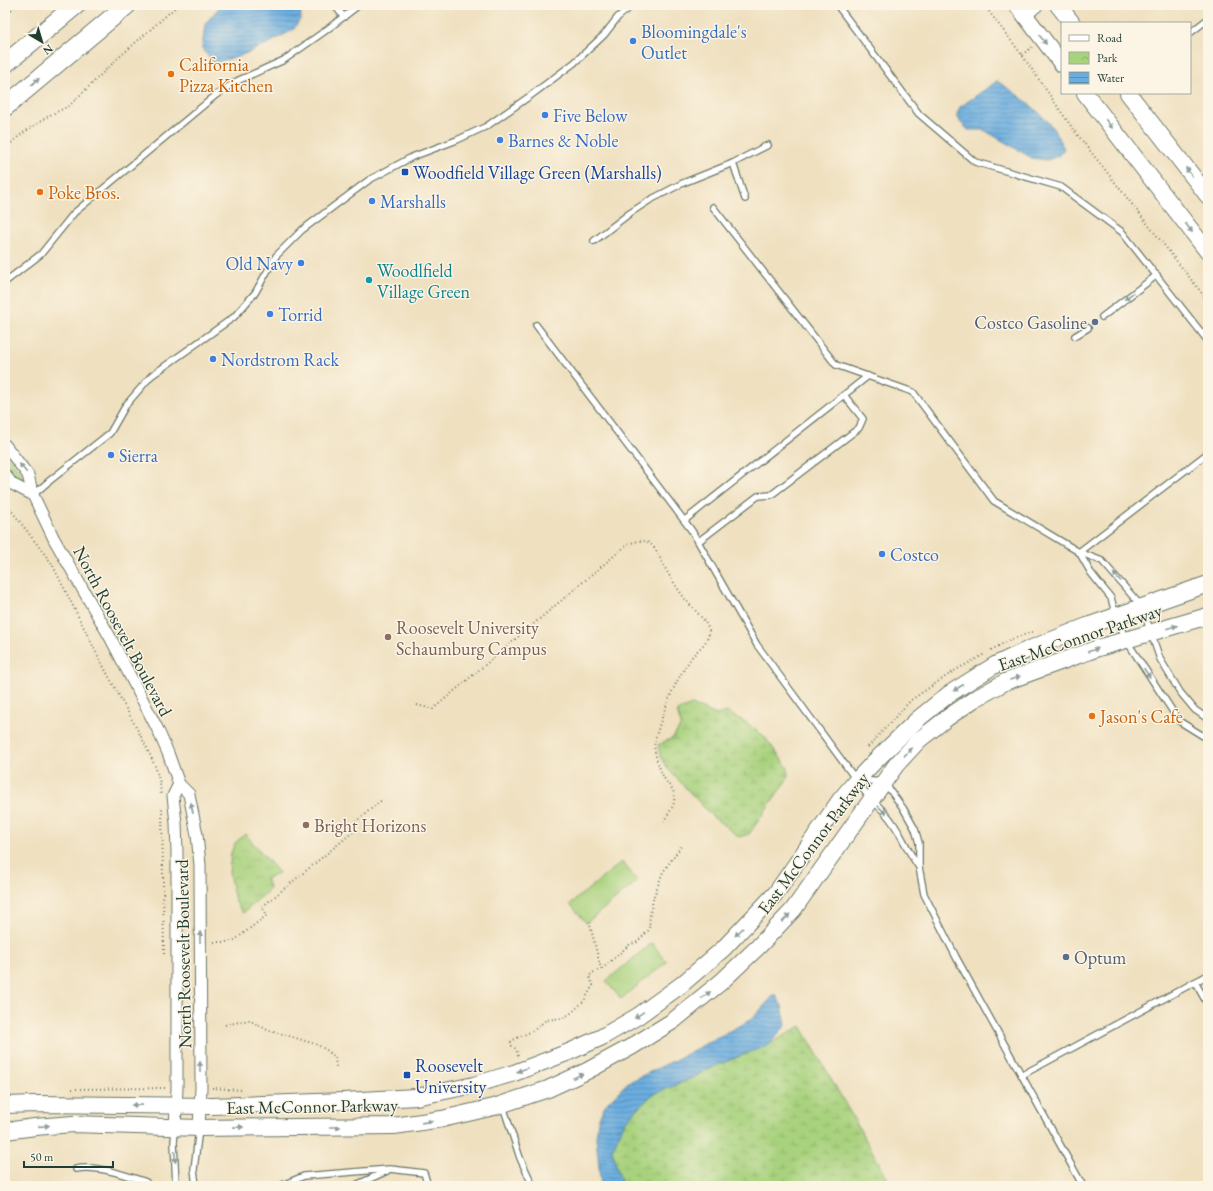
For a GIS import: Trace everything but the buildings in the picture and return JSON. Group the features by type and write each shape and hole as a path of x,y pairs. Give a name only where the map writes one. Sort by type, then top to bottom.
{"main road":[{"path":"5,64 76,5"},
{"path":"5,106 127,5"}],"street":[{"path":"1038,5 1021,10 1061,63"},
{"path":"1058,5 1071,22"},
{"path":"1085,94 1208,252"},
{"path":"1129,94 1208,196"},
{"name":"North Roosevelt Boulevard","path":"5,445 28,475 33,495 54,539 110,637 168,753 179,784 189,794 198,835 200,865 199,1128"},
{"path":"5,475 12,484 33,495"},
{"name":"East McConnor Parkway","path":"5,1105 200,1106 416,1097 474,1085 514,1073 569,1052 602,1037 638,1016 681,985 723,949 756,916 776,893 840,800 857,780 918,719 949,694 995,665 1027,650 1086,626 1208,584"},
{"name":"East McConnor Parkway","path":"5,1131 73,1124 175,1128 394,1126 442,1119 502,1104 548,1089 631,1047 672,1020 721,982 758,947 793,910 896,764 919,740 947,718 973,700 1005,682 1098,648 1208,616"},
{"name":"North Roosevelt Boulevard","path":"175,1128 177,852 173,796 179,784"}],"lane":[{"path":"334,5 344,17"},
{"path":"5,282 41,254 74,213 216,95 236,81 284,60 360,5"},
{"path":"33,495 110,432 126,405 151,376 234,317 255,293 276,256 302,230 369,180 412,157 457,140 487,126 574,63 604,35 618,17 633,5"},
{"path":"837,5 919,114 976,162 1061,187 1122,232 1206,334 1208,341"},
{"path":"1191,32 1208,19"},
{"path":"594,241 630,213 650,200 683,183 733,163 768,145"},
{"path":"733,163 745,199"},
{"path":"713,207 836,365 913,392 994,501 1079,552 1102,561 1142,607 1160,659 1180,692 1194,710 1208,719"},
{"path":"1102,317 1157,276"},
{"path":"536,325 685,520 757,645 871,800 886,814 895,826 911,857 919,867"},
{"path":"1075,336 1088,328"},
{"path":"685,520 868,376"},
{"path":"698,542 758,496 771,494 859,428 863,419 844,395"},
{"path":"1079,552 1208,453"},
{"path":"1079,552 1090,573 1111,598 1116,616 1126,640 1179,721 1208,739"},
{"path":"857,780 884,782 903,808 915,829 919,843 919,867 924,894 956,958 1083,1186"},
{"path":"1022,1075 1208,975"},
{"path":"1195,982 1208,1005"},
{"path":"502,1104 520,1158 533,1186"},
{"path":"175,1128 174,1143 176,1186"},
{"path":"196,1186 194,1170 199,1128"},
{"path":"76,1169 85,1168 121,1174 146,1182 147,1186"},
{"path":"354,1186 390,1169"},
{"path":"280,1186 304,1176 390,1169 424,1173 428,1186"}],"path":[{"path":"5,15 16,5"},
{"path":"39,5 40,9"},
{"path":"5,148 23,132 50,114 69,106 116,60 178,5"},
{"path":"984,5 1022,55 1073,129 1208,301"},
{"path":"5,502 52,564 99,658 146,744 155,766 160,783 163,833 164,956"},
{"path":"417,705 433,709 628,544 639,540 647,542 654,547 678,588 691,607 709,628 709,634 705,642 681,672 670,695 654,743 655,754 664,778 672,787 674,794 674,804 664,821"},
{"path":"866,750 911,700 954,671 1010,640 1032,632"},
{"path":"214,942 235,940 267,914 262,907 353,832 354,823 383,799"},
{"path":"520,1061 516,1049 512,1046 511,1042 534,1030 546,1020 562,1018 576,1009 584,1001 593,986 589,976 601,969 629,945 641,939 649,930 650,913 654,896 663,872 682,844"},
{"path":"589,921 601,969"},
{"path":"225,1025 249,1020 270,1031 308,1042 328,1051 335,1057 336,1068"},
{"path":"69,1090 165,1088"},
{"path":"212,1088 245,1090"}],"green space":[{"path":"5,451 25,480 25,485 18,482 5,467"},
{"path":"692,705 717,715 726,712 745,722 764,736 788,768 788,778 749,834 739,837 712,816 668,769 660,755 658,745 673,738 681,725 677,711"},
{"path":"245,834 279,873 266,879 270,889 243,913 235,901 229,873 231,853 235,843"},
{"path":"622,862 638,881 586,923 570,904"},
{"path":"652,943 667,962 621,999 606,981"},
{"path":"801,1026 892,1186 622,1186 612,1150 625,1121 652,1095 694,1077 708,1069 770,1044"}],"water":[{"path":"221,5 300,5 301,18 293,30 263,46 240,56 213,63 202,48 205,24"},
{"path":"997,81 1028,103 1049,123 1057,134 1064,149 1058,156 1047,160 1032,158 984,130 968,130 960,122 957,114 960,107"},
{"path":"775,994 782,1006 786,1025 770,1044 708,1069 694,1077 652,1095 625,1121 612,1150 622,1186 601,1186 596,1138 598,1120 605,1105 627,1083 673,1061 752,1019"}],"place":[{"name":"Bloomingdale's Outlet","path":"633,41"},
{"name":"California Pizza Kitchen","path":"171,74"},
{"name":"Five Below","path":"545,115"},
{"name":"Barnes & Noble","path":"500,140"},
{"name":"Woodfield Village Green (Marshalls)","path":"405,172"},
{"name":"Poke Bros.","path":"40,192"},
{"name":"Marshalls","path":"372,201"},
{"name":"Old Navy","path":"301,263"},
{"name":"Woodlfield Village Green","path":"369,280"},
{"name":"Torrid","path":"270,314"},
{"name":"Costco Gasoline","path":"1095,322"},
{"name":"Nordstrom Rack","path":"213,359"},
{"name":"Sierra","path":"111,455"},
{"name":"Costco","path":"882,554"},
{"name":"Roosevelt University Schaumburg Campus","path":"388,637"},
{"name":"Jason's Cafe","path":"1092,716"},
{"name":"Bright Horizons","path":"306,825"},
{"name":"Optum","path":"1066,957"},
{"name":"Roosevelt University","path":"407,1075"}]}
